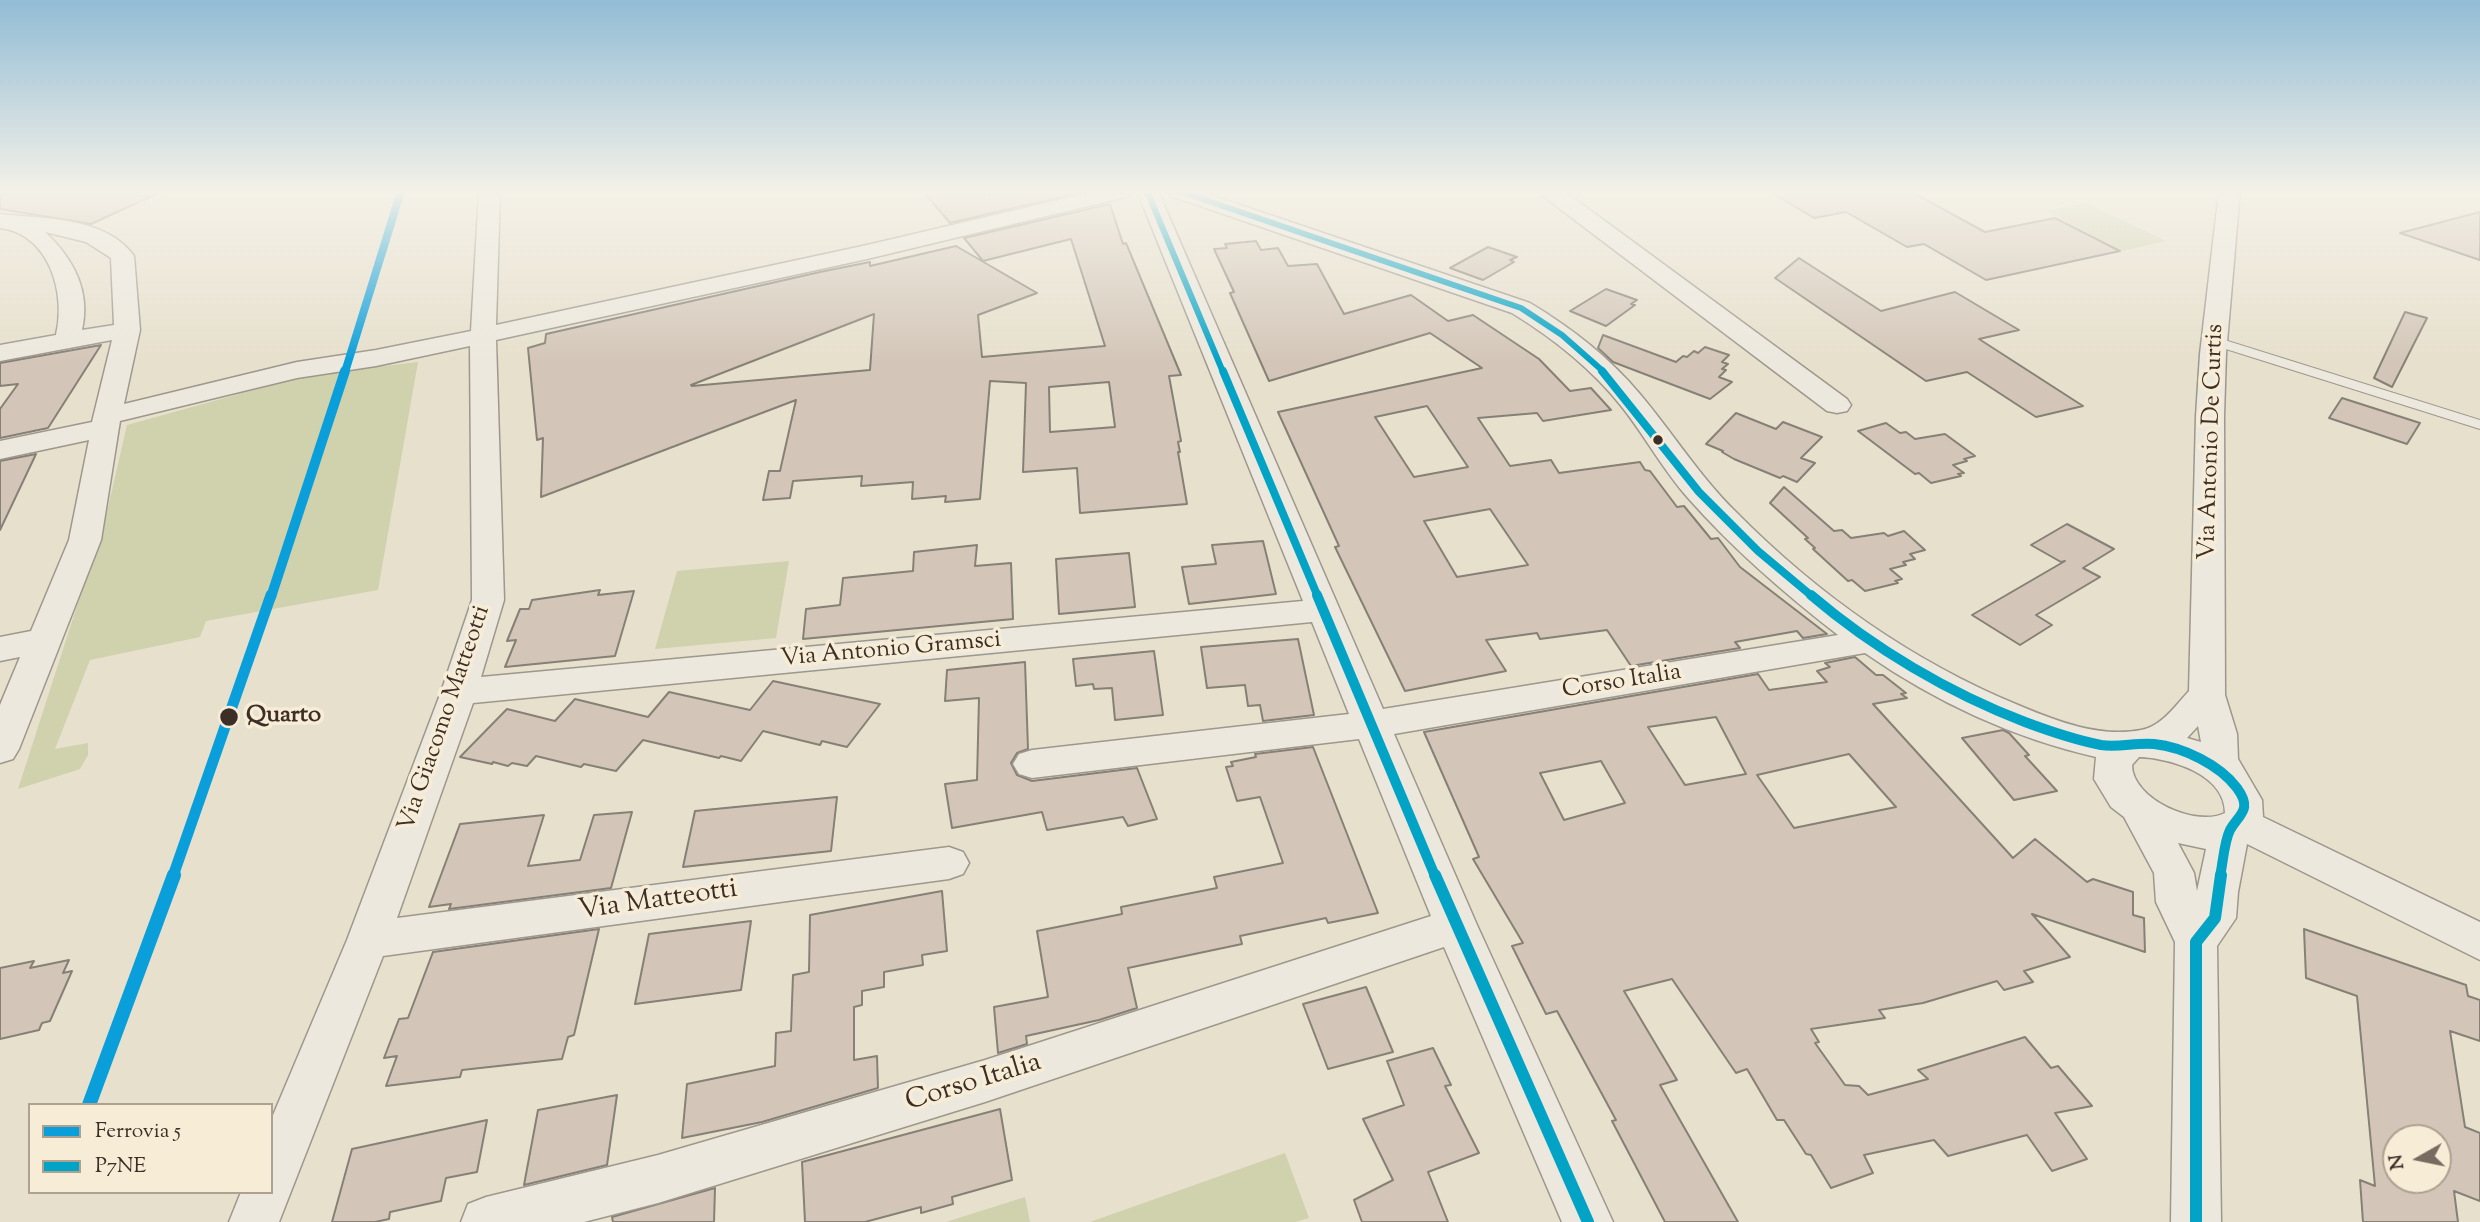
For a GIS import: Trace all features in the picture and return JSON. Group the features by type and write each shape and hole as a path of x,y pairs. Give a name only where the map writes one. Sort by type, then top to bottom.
{"street":[{"path":"48,248 62,270 74,298 67,341"},
{"path":"0,749 85,540 127,330 122,256 112,248"},
{"name":"Via Giacomo Matteotti","path":"273,1175 368,940 459,692 488,600 483,336 487,248"},
{"path":"0,450 297,370 376,358 483,336 884,248"},
{"path":"1180,248 1323,610 1373,723 1456,925 1588,1222"},
{"path":"1345,248 1521,308 1552,326 1621,390 1698,490 1762,555 1870,642 1962,695 2033,726 2099,744 2167,746 2190,753 2211,764 2229,779"},
{"path":"1627,248 1837,405"},
{"name":"Via Antonio De Curtis","path":"2196,942 2216,918 2217,891 2235,826 2245,814 2244,803 2219,759 2220,734 2207,695 2210,416 2224,248"},
{"path":"0,353 127,330"},
{"name":"Via Antonio Gramsci","path":"459,692 1323,610"},
{"path":"0,649 46,640"},
{"name":"Corso Italia","path":"1032,764 1373,723 1870,642"},
{"path":"2196,1222 2196,942 2177,902 2174,873 2111,775 2110,763 2116,752 2168,734 2207,695"},
{"path":"2033,726 2078,756 2128,799 2176,828 2196,833 2235,826 2480,942"},
{"name":"Via Matteotti","path":"368,940 948,863"},
{"name":"Corso Italia","path":"486,1222 658,1180 985,1081 1456,925"},
{"path":"254,1222 265,1194"}],"lane":[{"path":"2215,341 2480,425"}],"green space":[{"path":"418,362 378,590 206,621 200,637 90,660 55,749 88,743 88,755 80,769 18,789 106,516 127,425 286,381"},
{"path":"789,561 776,638 655,649 677,571"},
{"path":"1285,1153 1309,1218 1295,1222 1090,1222"},
{"path":"1025,1197 1030,1222 946,1222"}],"building":[{"path":"947,248 959,248 1037,293 978,315 982,357 1105,346 1074,248 1128,248 1181,375 1169,376 1181,441 1178,442 1178,452 1187,504 1080,513 1077,468 1023,472 1026,383 990,381 980,499 945,502 946,496 912,499 913,482 861,486 862,476 793,481 790,498 763,500 769,471 780,471 796,400 541,497 543,438 537,440 528,348 545,343 546,334 820,272 870,262 870,266","holes":["874,314 870,370 692,386 691,385","1109,382 1115,427 1050,432 1049,387"]},
{"path":"972,248 1035,248 983,261"},
{"path":"1278,248 1288,266 1317,264 1344,314 1411,295 1448,321 1473,315 1539,359 1570,391 1591,388 1611,410 1543,421 1537,413 1478,418 1510,466 1551,460 1559,473 1640,462 1677,507 1684,506 1711,539 1718,538 1740,567 1827,634 1803,638 1797,631 1735,642 1740,648 1631,666 1607,630 1540,639 1537,633 1486,640 1506,671 1405,691 1335,547 1339,546 1278,412 1482,368 1430,333 1269,381 1230,293 1234,292 1214,249","holes":["1427,406 1468,467 1414,477 1375,417","1490,509 1528,565 1457,577 1424,521"]},
{"path":"1486,248 1517,257 1510,260 1514,262 1483,280 1450,268"},
{"path":"1931,248 2114,248 2120,251 1986,280"},
{"path":"2445,248 2480,248 2480,260"},
{"path":"1799,258 1881,311 1955,292 2019,330 1979,339 2083,406 2036,417 1967,372 1926,381 1775,278"},
{"path":"1606,289 1637,300 1631,304 1635,305 1606,326 1570,311"},
{"path":"2405,312 2427,318 2392,387 2374,378"},
{"path":"1603,335 1676,362 1694,351 1698,353 1705,347 1729,355 1722,362 1728,364 1722,369 1726,370 1719,377 1732,382 1710,399 1613,362 1598,348"},
{"path":"101,345 48,428 0,438 0,409 18,384 0,386 0,363"},
{"path":"2342,398 2420,423 2407,444 2329,418"},
{"path":"1736,413 1776,429 1783,422 1822,437 1801,458 1815,463 1797,482 1734,459 1706,444"},
{"path":"1886,423 1915,439 1945,434 1975,456 1953,465 1964,473 1958,474 1961,476 1931,483 1858,431"},
{"path":"36,454 0,530 0,461"},
{"path":"1784,487 1834,531 1842,530 1851,538 1884,533 1888,536 1904,531 1925,550 1910,554 1915,559 1903,562 1906,565 1890,569 1902,579 1895,581 1898,583 1865,591 1852,580 1848,581 1813,549 1815,548 1805,539 1808,538 1770,503"},
{"path":"2067,524 2114,549 2083,568 2100,577 2036,615 2052,625 2020,645 1972,615 2065,561 2061,562 2031,545"},
{"path":"1263,541 1276,594 1189,604 1182,567 1216,564 1212,545"},
{"path":"977,545 975,566 1011,563 1013,619 803,639 806,609 840,605 843,578 913,571 914,552"},
{"path":"1129,553 1135,607 1059,614 1056,559"},
{"path":"600,590 598,595 634,591 615,656 505,667 516,640 507,641 520,609 529,609 532,600"},
{"path":"1298,639 1314,715 1263,721 1260,705 1248,706 1245,685 1207,688 1201,647"},
{"path":"1154,651 1163,715 1115,720 1112,688 1094,689 1093,684 1076,686 1073,659"},
{"path":"1855,657 1876,675 1883,675 1906,693 1901,694 1907,698 1873,704 2013,858 2035,839 2087,882 2093,879 2133,892 2133,915 2144,918 2145,952 2032,914 2070,957 2024,971 2033,982 2004,990 1997,981 1923,1003 1879,1010 1885,1018 1811,1029 1819,1042 1815,1043 1845,1085 1859,1086 1868,1095 1928,1079 1918,1070 2025,1037 2051,1068 2058,1066 2092,1106 2055,1113 2087,1159 2052,1171 2027,1135 1948,1156 1934,1140 1864,1155 1873,1173 1831,1188 1811,1155 1806,1154 1784,1120 1777,1120 1747,1069 1736,1073 1672,979 1624,991 1677,1080 1660,1085 1738,1222 1665,1222 1612,1121 1616,1120 1557,1011 1546,1014 1512,946 1523,943 1473,859 1479,857 1424,732 1758,674 1769,690 1827,682 1817,671 1830,667 1825,663","holes":["1716,717 1746,774 1685,785 1648,727","1849,754 1896,807 1794,828 1757,775","1601,761 1625,803 1564,820 1540,773"]},
{"path":"1025,662 1028,749 1017,753 1011,763 1017,775 1032,781 1137,768 1157,819 1128,826 1123,817 1047,830 1042,812 952,828 945,784 977,780 979,698 945,701 947,670"},
{"path":"773,681 880,704 847,747 822,741 820,745 763,731 741,761 643,740 616,771 584,764 581,767 536,756 527,766 512,763 508,766 493,762 492,764 460,757 507,709 555,721 575,699 648,717 669,692 750,710"},
{"path":"2003,730 2029,755 2025,756 2057,791 2014,800 1962,738"},
{"path":"1313,747 1378,913 1328,923 1326,918 1240,936 1242,944 1128,968 1137,1008 1099,1020 1026,1036 1027,1044 998,1053 994,1007 1048,997 1037,931 1122,914 1121,907 1217,888 1214,877 1283,863 1260,797 1237,801 1226,767 1233,766 1231,762 1256,757 1255,754"},
{"path":"837,797 831,851 683,867 695,811"},
{"path":"632,812 611,888 449,909 451,904 429,907 460,824 544,815 528,866 580,860 594,815"},
{"path":"942,891 947,951 922,955 923,965 884,972 884,987 862,991 862,1005 854,1007 854,1060 877,1056 878,1088 762,1122 682,1138 687,1084 775,1066 776,1033 791,1031 793,975 809,972 810,915"},
{"path":"751,921 741,990 635,1004 649,934"},
{"path":"599,929 574,1035 568,1037 562,1059 462,1070 460,1077 386,1086 397,1056 384,1058 399,1019 408,1018 433,952"},
{"path":"2304,929 2466,985 2468,996 2480,1000 2480,1041 2450,1031 2465,1127 2480,1133 2480,1201 2454,1191 2458,1222 2363,1222 2360,1180 2375,1186 2357,996 2306,978"},
{"path":"69,960 63,973 72,971 50,1021 42,1023 39,1030 0,1039 0,968 34,961 30,968"},
{"path":"1366,987 1393,1052 1328,1069 1303,1004"},
{"path":"1433,1048 1451,1085 1445,1086 1479,1153 1428,1172 1448,1222 1362,1222 1354,1200 1393,1180 1363,1119 1404,1105 1387,1061"},
{"path":"617,1095 607,1165 524,1185 538,1110"},
{"path":"1000,1109 1012,1180 952,1197 953,1204 921,1213 921,1207 865,1222 805,1222 802,1162"},
{"path":"487,1120 477,1172 446,1178 441,1201 390,1212 389,1219 375,1222 332,1222 352,1149"},
{"path":"715,1188 714,1222 613,1222 612,1217"}],"rail line":[{"name":"5","path":"90,1103 252,651 384,248"}],"transit line":[{"name":"P7NE","path":"1171,248 1456,925 1588,1222"},
{"name":"P7NE","path":"1346,248 1521,308 1562,335 1611,379 1699,492 1758,551 1821,604 1889,652 1961,694 2026,722 2103,745 2154,744 2177,749 2211,765 2238,789 2244,803 2242,817 2230,830 2217,892 2215,918 2196,942 2196,1222"}],"place":[{"name":"Quarto","path":"229,717"}]}
